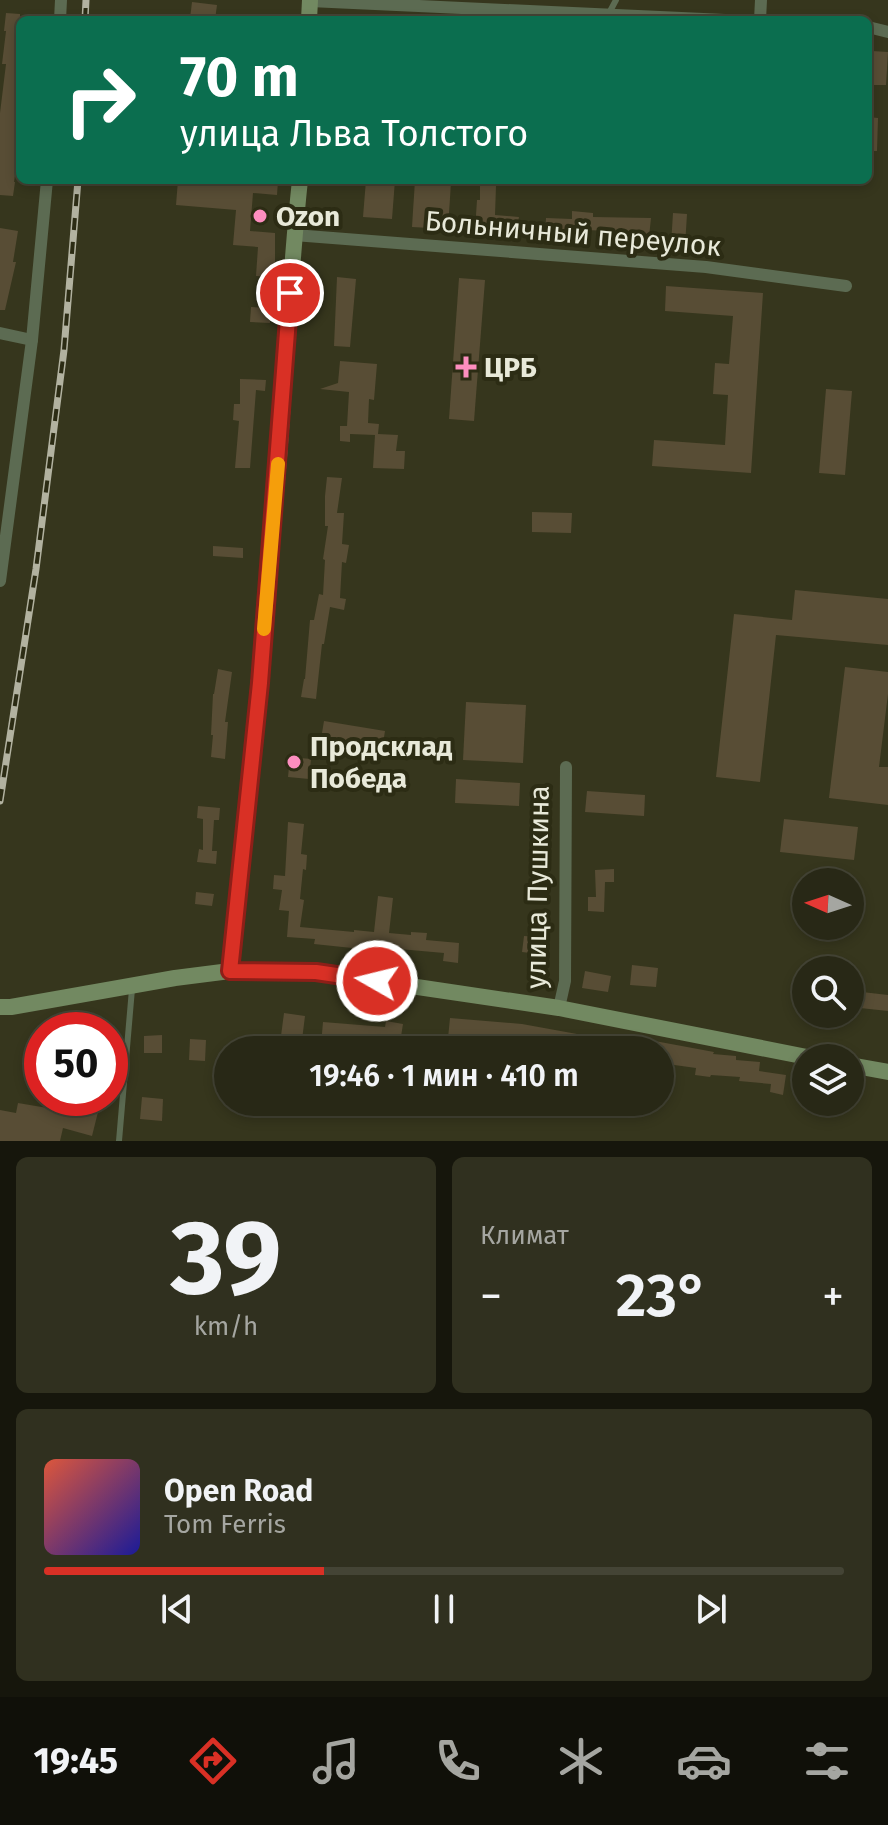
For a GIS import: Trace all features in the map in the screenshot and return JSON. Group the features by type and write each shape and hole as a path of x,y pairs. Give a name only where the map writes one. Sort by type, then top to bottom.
{"main road":[{"path":"230,971 260,683 300,184"},
{"name":"улица Пушкина","path":"0,1007 230,971 316,972 559,1008 792,1054"},
{"path":"864,1068 888,1072"}],"street":[{"path":"310,0 506,4 631,16"},
{"path":"0,581 32,340 47,184"},
{"name":"Больничный переулок","path":"294,235 706,267 846,286"},
{"path":"0,333 32,340"},
{"name":"улица Пушкина","path":"559,1008 565,981 566,767"}],"lane":[{"path":"608,15 616,0"},
{"path":"119,1141 132,985"}],"building":[{"path":"192,2 217,5 216,16 190,16"},
{"path":"6,13 20,14 16,16 16,167 13,196 0,195 0,113 6,64 2,64"},
{"path":"872,51 888,52 886,85 872,85"},
{"path":"872,117 878,118 877,151 872,151"},
{"path":"178,184 278,184 277,195 253,193 250,231 275,233 275,277 256,276 258,247 233,245 236,210 176,205"},
{"path":"366,184 395,184 392,219 363,217"},
{"path":"415,184 451,184 448,229 412,227"},
{"path":"480,186 496,186 495,215 519,217 516,232 501,231 502,223 475,230"},
{"path":"572,211 593,213 593,217 651,218 649,237 635,236 636,232 560,229 560,236 545,235 546,218 572,219"},
{"path":"673,213 687,214 685,246 671,245"},
{"path":"0,228 18,231 13,262 16,262 5,310 0,310"},
{"path":"337,277 356,279 350,347 334,346"},
{"path":"459,278 485,280 474,421 449,419"},
{"path":"666,286 763,293 751,473 652,466 654,440 725,445 728,395 713,394 715,363 729,364 733,316 665,311"},
{"path":"251,307 270,308 270,323 250,322"},
{"path":"340,361 377,364 374,400 369,399 368,423 379,424 378,434 398,435 396,451 405,451 404,469 373,468 375,435 350,434 350,442 340,441 340,426 347,426 349,392 320,389 338,383"},
{"path":"240,379 266,380 265,391 256,390 250,468 235,468 239,421 233,420 234,404 240,404"},
{"path":"826,389 852,391 845,475 819,473"},
{"path":"327,477 342,478 337,513 344,513 342,544 349,545 346,563 342,562 340,598 346,599 344,610 330,607 316,699 301,697 310,620 314,620 319,594 323,595 323,559 328,526 325,526"},
{"path":"532,512 572,513 571,533 532,532"},
{"path":"213,546 243,548 243,558 213,556"},
{"path":"795,590 888,599 888,645 776,635 760,782 716,777 734,614 792,620"},
{"path":"845,667 888,672 879,767 888,767 888,805 829,798"},
{"path":"218,669 232,672 225,722 228,722 225,759 211,757 213,694"},
{"path":"466,702 526,705 523,763 463,760"},
{"path":"324,721 385,731 381,756 320,745"},
{"path":"290,757 311,759 309,779 288,777"},
{"path":"456,779 520,783 519,806 455,803"},
{"path":"587,791 645,795 644,816 585,812"},
{"path":"198,806 220,808 219,820 214,820 212,851 217,851 216,864 197,862 199,849 203,850 203,819 197,818"},
{"path":"784,819 858,827 854,860 780,852"},
{"path":"288,822 304,824 301,854 307,855 300,899 304,900 300,927 374,932 378,896 393,898 389,933 427,933 426,940 459,943 458,963 443,961 444,953 388,948 387,954 352,951 352,948 314,944 315,939 287,937 289,911 279,910 282,890 273,889 274,875 285,876"},
{"path":"614,869 614,882 605,882 604,912 588,911 588,897 596,897 595,870"},
{"path":"196,892 214,894 212,906 195,904"},
{"path":"524,936 540,937 538,954 522,952"},
{"path":"632,965 658,968 656,987 630,985"},
{"path":"585,971 611,976 608,992 582,988"},
{"path":"864,992 888,995 888,1011 864,1008"},
{"path":"284,1013 305,1016 302,1036 281,1036"},
{"path":"450,1018 522,1024 588,1036 448,1036"},
{"path":"386,1021 403,1024 401,1036 322,1036 323,1022 385,1027"},
{"path":"162,1035 162,1053 144,1053 144,1036"},
{"path":"190,1039 206,1040 205,1061 189,1060"},
{"path":"674,1045 736,1056 736,1060 760,1062 759,1071 786,1075 783,1095 770,1092 771,1084 739,1081 740,1077 695,1075 696,1068 674,1065"},
{"path":"142,1097 163,1099 162,1121 140,1119"},
{"path":"18,1103 24,1104 24,1116 97,1116 92,1136 63,1128 60,1141 0,1141 0,1110 16,1113"}],"railway":[{"path":"85,16 86,0"},
{"path":"0,801 36,569 64,350 78,184"}],"slow traffic":[{"path":"264,629 278,464"}],"place":[{"name":"Ozon","path":"260,216"},
{"name":"ЦРБ","path":"466,367"},
{"name":"Продсклад Победа","path":"294,762"}],"route":[{"path":"290,293 260,683 230,971 316,972 377,981"}]}
